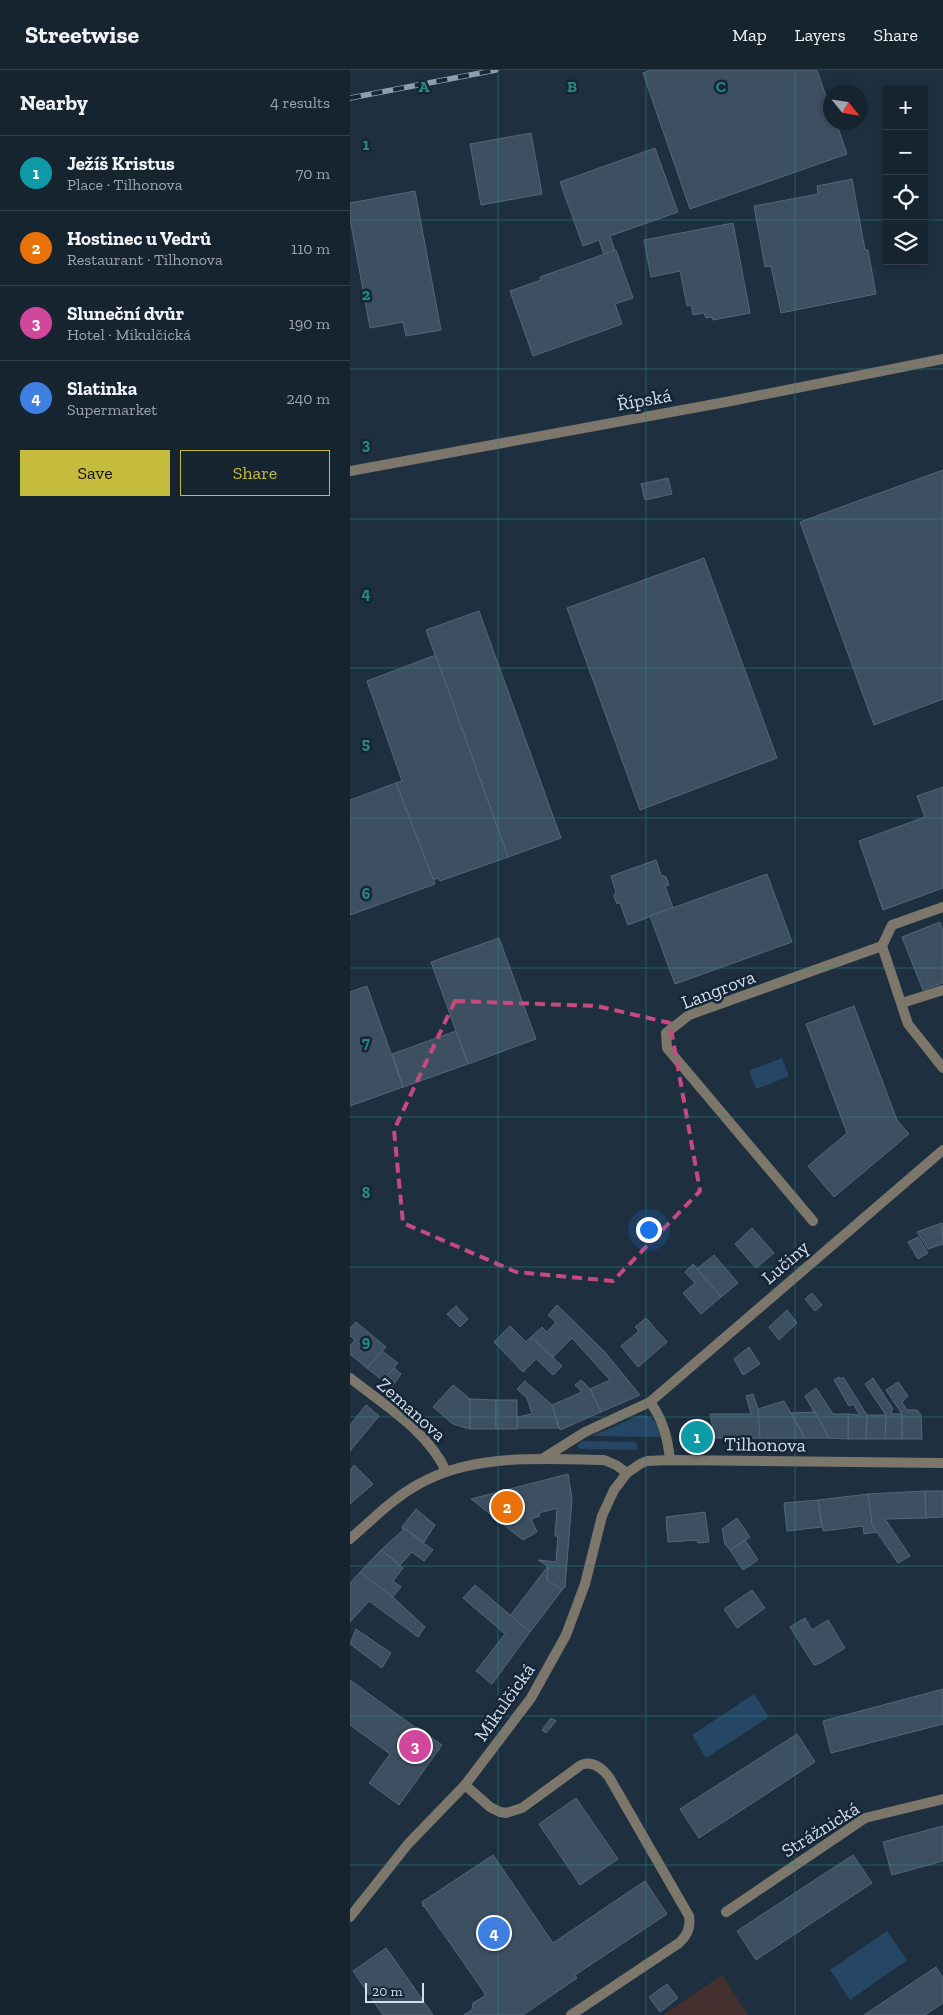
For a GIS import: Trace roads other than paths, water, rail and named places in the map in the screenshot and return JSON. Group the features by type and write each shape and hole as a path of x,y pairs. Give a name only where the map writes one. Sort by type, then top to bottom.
{"street":[{"name":"Řípská","path":"350,471 726,402 943,359"},
{"path":"943,907 892,925 882,946 908,1024 943,1068"},
{"name":"Langrova","path":"814,1221 667,1048 666,1033 689,1015 882,946"},
{"path":"902,1003 943,990"},
{"name":"Lučiny","path":"542,1459 585,1432 650,1402 943,1150"},
{"name":"Zemanova","path":"350,1378 420,1434 438,1456 446,1471"},
{"path":"650,1402 658,1414 666,1434 670,1460"},
{"path":"350,1539 406,1492 446,1471 480,1464 542,1459 604,1460 616,1465 627,1473"},
{"name":"Tilhonova","path":"627,1473 647,1461 670,1460 943,1463"},
{"name":"Mikulčická","path":"350,1917 408,1844 465,1785 531,1698 559,1651 582,1594 605,1507 627,1473"},
{"path":"465,1785 495,1810 506,1813 522,1808 581,1765 593,1763 609,1777 689,1916 690,1927 679,1943 571,2015"},
{"name":"Strážnická","path":"726,1912 865,1818 943,1798"}],"railway":[{"path":"350,98 496,70"}],"place":[{"name":"Ježíš Kristus","path":"697,1437"},
{"name":"Hostinec u Vedrů","path":"507,1507"},
{"name":"Sluneční dvůr","path":"415,1746"},
{"name":"Slatinka","path":"494,1933"}]}
